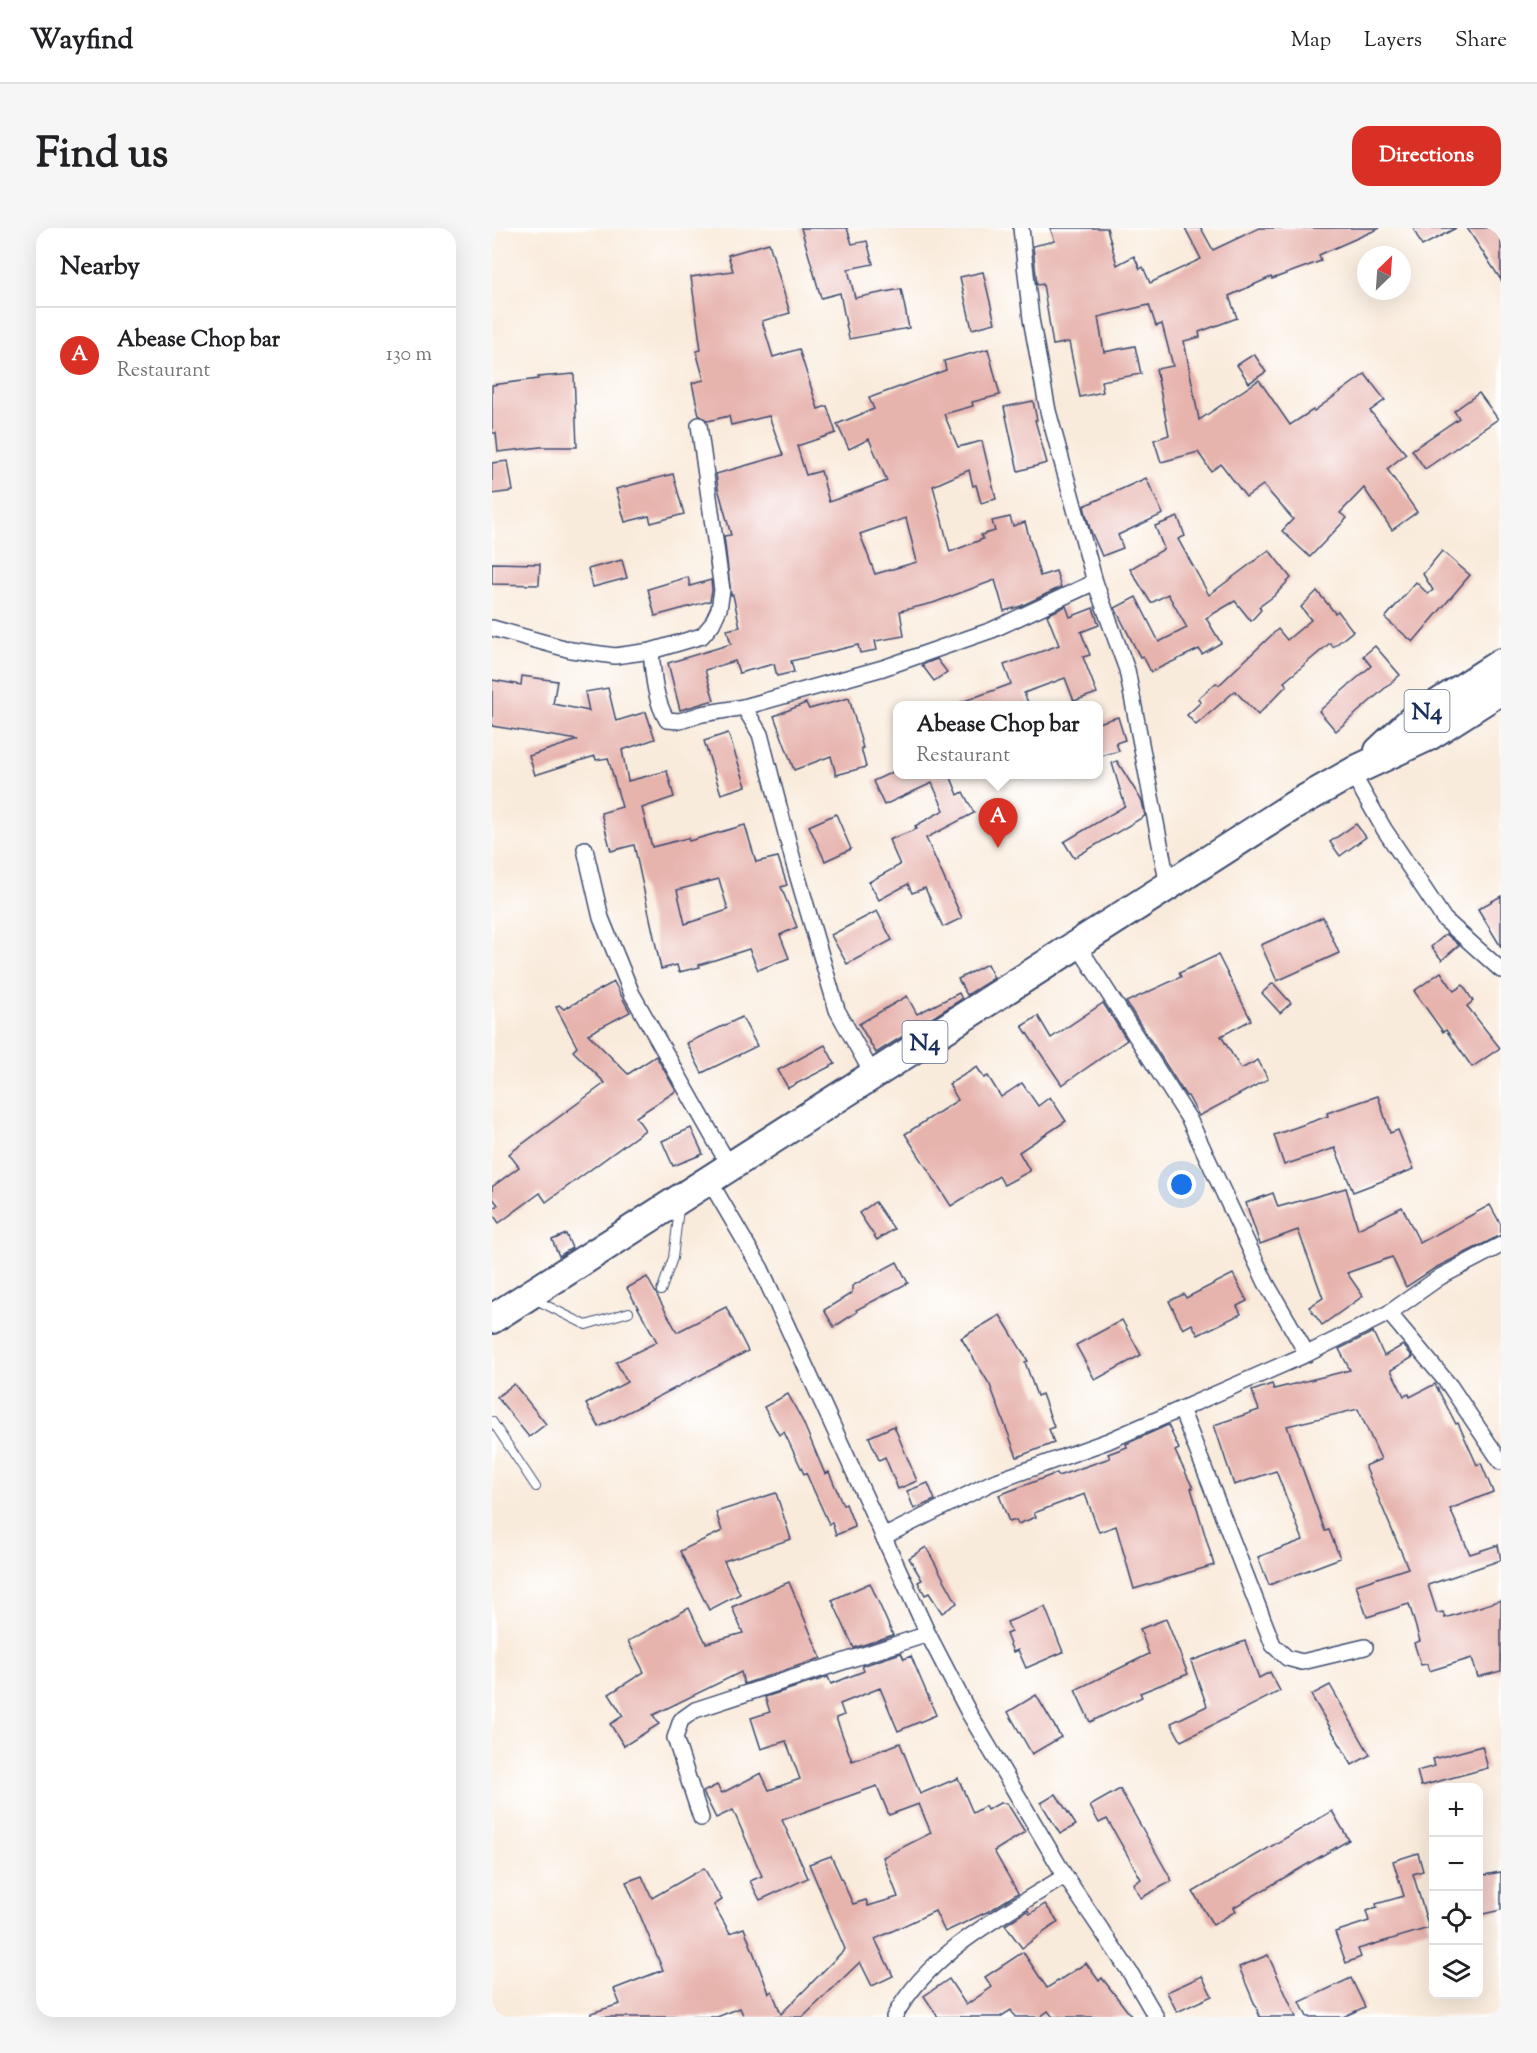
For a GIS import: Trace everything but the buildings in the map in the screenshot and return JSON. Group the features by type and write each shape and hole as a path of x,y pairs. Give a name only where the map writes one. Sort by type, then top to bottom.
{"highway":[{"name":"N4","path":"1356,770 1412,721 1501,663"},
{"name":"N4","path":"495,1314 681,1198 1293,806 1356,770 1429,736 1501,690"}],"street":[{"path":"1020,228 1031,320 1048,411 1095,582 1127,670 1168,886"},
{"path":"492,628 571,650 615,656 651,651 702,636 720,609 722,590 699,425"},
{"path":"651,651 661,710 668,720 680,721 702,714 744,707 883,668 981,634 1095,582"},
{"path":"744,707 760,734 794,864 837,1010 873,1075"},
{"path":"1356,770 1384,830 1444,919 1501,970"},
{"path":"585,849 601,918 632,994 719,1173 928,1634 970,1715 1065,1876 1131,1974 1156,2017"},
{"path":"1077,944 1189,1119 1266,1283 1307,1354"},
{"path":"883,1538 991,1483 1108,1441 1307,1354 1389,1313 1440,1277 1501,1245"},
{"path":"1389,1313 1450,1386 1501,1462"},
{"path":"1180,1409 1273,1645 1287,1658 1302,1662 1365,1647"},
{"path":"701,1818 675,1738 681,1720 695,1710 928,1634"},
{"path":"894,2017 904,1998 923,1975 960,1944 1065,1876"}],"lane":[{"path":"661,1291 673,1258 681,1198"},
{"path":"527,1296 586,1325 629,1312"},
{"path":"492,1421 536,1487"}],"place":[{"name":"Abease Chop bar","path":"998,848"}]}
